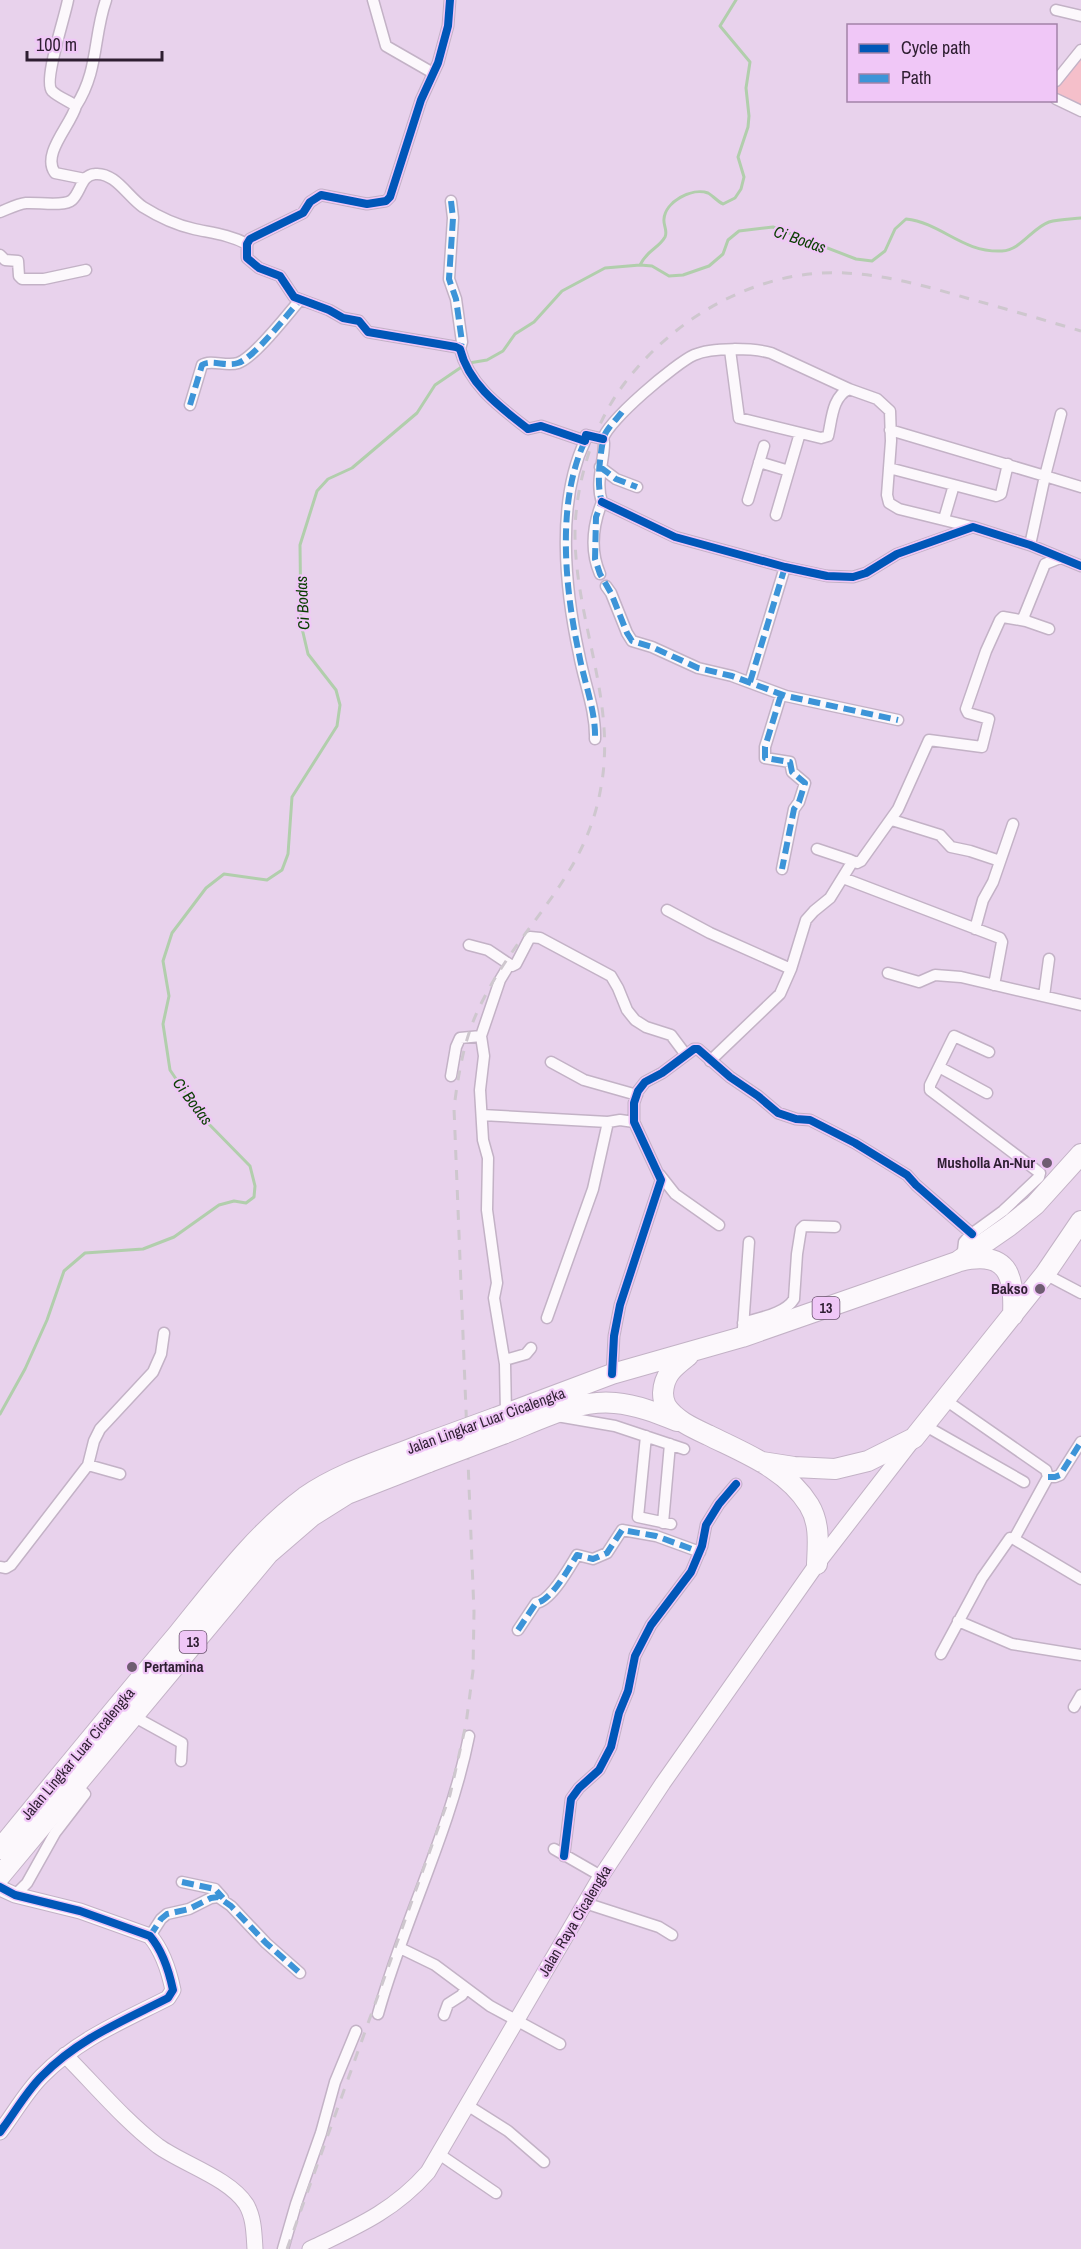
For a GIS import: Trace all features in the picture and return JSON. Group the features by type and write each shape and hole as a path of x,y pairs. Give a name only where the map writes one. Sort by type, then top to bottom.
{"highway":[{"name":"Jalan Lingkar Luar Cicalengka","path":"6,1886 76,1785 133,1716 268,1554 312,1516 347,1494 425,1453 612,1374 694,1351 742,1330 959,1260 1035,1205 1081,1154"},
{"name":"13","path":"686,1424 762,1462 794,1467 835,1469 868,1461 919,1432 1045,1274 1081,1221"},
{"path":"959,1260 989,1258 1004,1266 1011,1277 1014,1293 1013,1315"},
{"path":"686,1424 666,1406 663,1396 664,1380 670,1370 694,1351"},
{"name":"Jalan Lingkar Luar Cicalengka","path":"501,1422 551,1415 588,1404 614,1403 650,1410 686,1424"},
{"name":"Jalan Lingkar Luar Cicalengka","path":"0,1849 238,1561 283,1515 307,1496 365,1466 425,1453"},
{"path":"762,1462 787,1479 811,1507 817,1529 817,1564"}],"main road":[{"name":"Jalan Raya Cicalengka","path":"316,2248 386,2211 418,2184 440,2154 601,1876 734,1679 817,1564 919,1432"},
{"path":"0,2132 30,2089 65,2055 96,2033 172,1995 166,1966 150,1936 6,1886"},
{"path":"65,2055 155,2144 214,2178 238,2195 250,2212 255,2249"}],"street":[{"path":"68,0 50,70 49,84 51,90 76,106"},
{"path":"85,179 55,173 50,166 52,155 93,71 106,0"},
{"path":"373,0 386,46 434,73"},
{"path":"450,0 448,26 434,73 421,100 392,191 386,201 368,204 321,195 310,202 303,213 250,239 246,254 250,262 259,268 280,276 289,292 300,300 315,304 343,318 359,321 368,332 456,347 479,387 528,429 541,426 585,441"},
{"path":"1056,10 1081,16"},
{"path":"1057,80 1081,50"},
{"path":"1057,99 1081,111"},
{"path":"0,212 24,203 64,204 72,200 85,179 93,173 104,174 113,178 133,201 152,212 192,229 237,238 247,244"},
{"path":"451,201 453,218 449,279 456,299 463,359"},
{"path":"0,255 5,260 18,261 19,276 22,279 44,279 86,270"},
{"path":"190,405 202,365 208,362 220,365 242,362 300,300"},
{"path":"600,574 594,559 594,541 596,516 602,502 600,467 603,439 622,412 685,361 702,352 759,349 877,399 889,408 887,495 892,506 973,527 1030,545 1081,566"},
{"path":"730,350 739,418 821,438 828,436 840,393 849,388"},
{"path":"1030,545 1061,414"},
{"path":"890,430 1081,487"},
{"path":"776,515 800,433"},
{"path":"595,740 592,711 571,612 565,554 571,487 579,453 586,435 603,439"},
{"path":"748,500 764,446"},
{"path":"759,462 789,471"},
{"path":"889,468 1000,496 1008,464"},
{"path":"600,467 616,479 637,487"},
{"path":"944,519 954,485"},
{"path":"602,502 675,537 827,576 853,577 866,573 897,554 973,527"},
{"path":"1026,621 1024,616 1045,564 1060,558"},
{"path":"750,682 785,567"},
{"path":"606,586 632,641 652,647 700,669 727,674 782,695 898,720"},
{"path":"817,849 857,863 861,861 892,820 929,740 982,747 989,719 968,713 966,709 1003,617 1026,621 1049,629"},
{"path":"782,695 765,747 765,758 790,762 792,772 805,783 799,802 794,809 782,869"},
{"path":"892,820 940,835 951,847 1000,861"},
{"path":"975,929 983,900 993,882 1013,824"},
{"path":"710,1061 780,994 791,969 806,920 830,898 851,864 850,860"},
{"path":"843,878 1001,939 994,985"},
{"path":"667,910 710,933 791,969"},
{"path":"470,945 488,950 509,965 516,964 530,937 540,938 611,976 627,1010 635,1020 646,1027 671,1035 686,1055"},
{"path":"1044,996 1049,959"},
{"path":"501,1422 505,1360 494,1298 497,1283 487,1210 488,1158 483,1140 481,1075 484,1056 482,1036 500,980 509,965"},
{"path":"888,973 919,982 930,976 947,975 1081,1005"},
{"path":"451,1076 460,1038 482,1036"},
{"path":"959,1260 964,1242 1003,1211 1039,1177 1040,1173 932,1093 930,1085 954,1036 989,1052"},
{"path":"719,1225 675,1194 648,1157 634,1122 633,1110 637,1095 645,1082 696,1049 778,1113 796,1119 810,1120 855,1143 908,1175 916,1185 972,1234"},
{"path":"550,1062 584,1080 637,1095"},
{"path":"939,1067 987,1093"},
{"path":"482,1115 634,1122"},
{"path":"547,1318 593,1189 608,1122"},
{"path":"612,1374 614,1336 620,1305 660,1185 660,1174"},
{"path":"742,1330 783,1309 794,1299 801,1229 804,1226 835,1227"},
{"path":"742,1330 749,1242"},
{"path":"1045,1274 1081,1293"},
{"path":"0,1567 6,1568 11,1565 88,1465 96,1434 158,1365 164,1333"},
{"path":"505,1360 526,1354 531,1348"},
{"path":"944,1399 1042,1467 1048,1477"},
{"path":"551,1415 615,1426 684,1449"},
{"path":"919,1432 1024,1482"},
{"path":"646,1436 638,1517 667,1523 670,1444"},
{"path":"1048,1477 1055,1478 1060,1475 1081,1442"},
{"path":"88,1465 120,1474"},
{"path":"1014,1539 1048,1477"},
{"path":"564,1856 571,1799 579,1788 601,1768 611,1747 619,1713 628,1691 635,1656 651,1625 691,1572 700,1551 706,1526 719,1504 736,1484"},
{"path":"518,1630 536,1603 544,1601 559,1583 577,1555 593,1559 607,1553 622,1530 656,1536 700,1551"},
{"path":"941,1654 958,1621 1010,1538 1081,1579"},
{"path":"958,1621 1012,1644 1081,1655"},
{"path":"1074,1707 1081,1695"},
{"path":"133,1716 182,1743 181,1761"},
{"path":"378,2014 447,1818 469,1736"},
{"path":"554,1849 601,1876"},
{"path":"183,1882 215,1889 266,1943 300,1973"},
{"path":"150,1936 161,1918 167,1914 189,1909 211,1898 223,1898"},
{"path":"585,1903 658,1927 672,1935"},
{"path":"400,1948 435,1965 465,1989 516,2021 560,2044"},
{"path":"444,2014 450,2002 459,1998 465,1989"},
{"path":"283,2249 321,2133 334,2082 356,2031"},
{"path":"467,2105 508,2131 544,2162"},
{"path":"440,2154 496,2193"}],"shaded area":[{"path":"1081,50 1081,111 1057,99 1057,80"}],"waterway":[{"path":"640,265 665,237 666,213 680,197 702,192 708,193 723,204 735,198 741,189 744,177 738,157 748,127 746,88 750,62 720,26 736,0"},
{"name":"Ci Bodas","path":"469,363 487,360 503,351 515,334 534,322 562,291 605,268 652,266 669,276 683,275 709,266 723,254 728,240 739,231 773,227 856,259 872,261 885,251 895,229 906,219 931,226 975,247 1002,251 1015,247 1049,222 1081,218"},
{"name":"Ci Bodas","path":"0,1414 25,1369 47,1320 64,1271 85,1253 143,1249 174,1237 219,1205 234,1201 246,1203 254,1197 255,1186 250,1166 201,1116 170,1070 163,1024 169,996 163,961 172,933 206,888 224,874 267,880 282,870 288,854 292,797 337,726 340,705 336,690 308,654 301,624 300,545 317,491 328,479 352,468 417,413 435,385 463,366"}],"railway":[{"path":"287,2249 450,1795 466,1724 473,1671 474,1612 454,1108 464,1051 477,1011 500,971 568,873 593,819 601,787 604,723 581,598 575,534 578,495 595,435 624,384 644,360 668,338 693,318 721,302 751,288 782,279 813,274 845,273 893,279 1081,331"}],"marked path":[{"path":"451,201 453,218 449,279 456,299 462,342 460,349"},
{"path":"190,405 202,365 206,363 233,364 245,359 270,335 300,300"},
{"path":"622,412 608,429 603,440 599,479 602,502 596,517 595,559 632,641 652,647 698,668 732,676 786,696 898,720"},
{"path":"585,441 570,491 566,546 574,629 592,707 595,739"},
{"path":"600,467 616,479 637,487"},
{"path":"750,682 785,567"},
{"path":"781,695 765,747 765,758 790,762 792,772 805,783 799,802 794,809 782,869"},
{"path":"1048,1477 1060,1475 1081,1442"},
{"path":"518,1630 536,1603 542,1601 553,1590 577,1555 593,1559 607,1553 622,1530 656,1536 700,1552"},
{"path":"182,1882 215,1889 223,1898"},
{"path":"150,1936 167,1914 189,1909 218,1897 231,1906 266,1943 300,1973"}],"cycle path":[{"path":"450,0 448,26 438,63 421,100 390,197 386,201 367,204 321,195 310,202 303,213 250,239 247,244 247,258 259,268 280,276 294,297 329,310 343,318 359,321 368,332 460,349 470,374 478,384 497,404 528,429 541,426 585,441 586,435 603,439"},
{"path":"602,502 675,537 827,576 853,577 866,573 897,554 973,527 1030,545 1081,566"},
{"path":"612,1374 614,1336 620,1305 661,1180 634,1122 634,1103 638,1091 645,1082 662,1073 694,1049 698,1049 730,1077 778,1113 796,1119 810,1120 855,1143 907,1175 972,1234"},
{"path":"564,1856 571,1799 579,1788 599,1770 611,1747 619,1713 628,1691 635,1656 651,1625 691,1572 702,1546 706,1525 719,1504 736,1484"},
{"path":"0,1887 15,1895 80,1911 150,1936 164,1961 173,1990 168,1998 86,2041 56,2063 30,2089 0,2132"}],"place":[{"name":"Musholla An-Nur","path":"1047,1163"},
{"name":"Bakso","path":"1040,1289"},
{"name":"Pertamina","path":"132,1667"}]}
